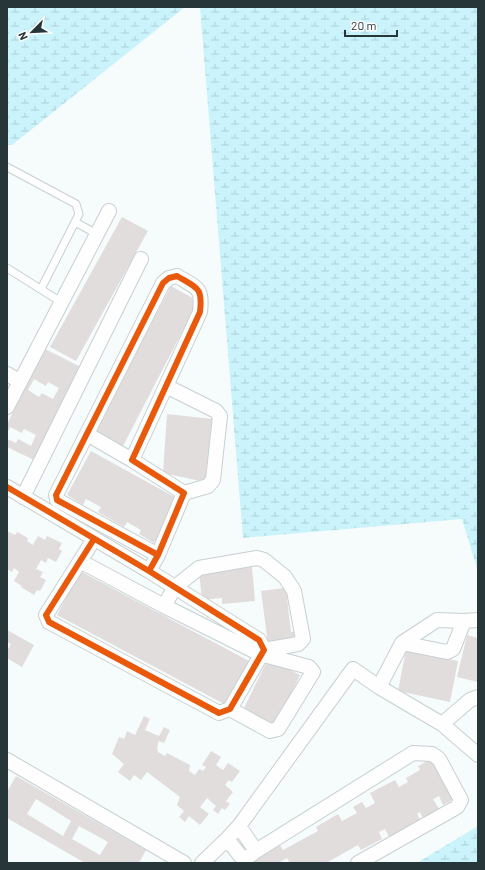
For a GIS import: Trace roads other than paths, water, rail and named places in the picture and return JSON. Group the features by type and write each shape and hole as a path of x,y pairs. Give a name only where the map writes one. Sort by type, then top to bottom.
{"street":[{"path":"7,407 13,378 61,302 109,211"},
{"path":"23,497 141,259"},
{"path":"132,460 200,312 201,299 197,288 177,276 169,278 164,283 56,495 57,500 158,555"},
{"path":"87,434 184,493 208,486 213,480 220,416 216,411 166,386"},
{"path":"7,487 149,571 259,640 262,652 230,709 219,713 49,622 46,615 94,539"},
{"path":"149,571 158,555 184,493"},
{"path":"164,606 175,588 199,568 257,558 264,560 285,577 294,591 302,639 298,644 262,652"},
{"path":"80,561 164,606 262,652 309,667 313,672 278,729 270,731 230,709"},
{"path":"379,687 402,643 437,620 471,620"},
{"path":"402,643 448,652 453,649 471,620"},
{"path":"202,863 239,826 353,669 379,687 442,724 478,755"},
{"path":"442,724 470,700 478,698"},
{"path":"227,839 245,862 256,851 413,753 432,754 439,759 461,800 457,807 358,863"},
{"path":"7,760 184,863"},
{"path":"239,826 256,851"}],"lane":[{"path":"7,167 76,204 79,214 41,289"},
{"path":"75,222 97,234"},
{"path":"7,268 61,302"}]}
